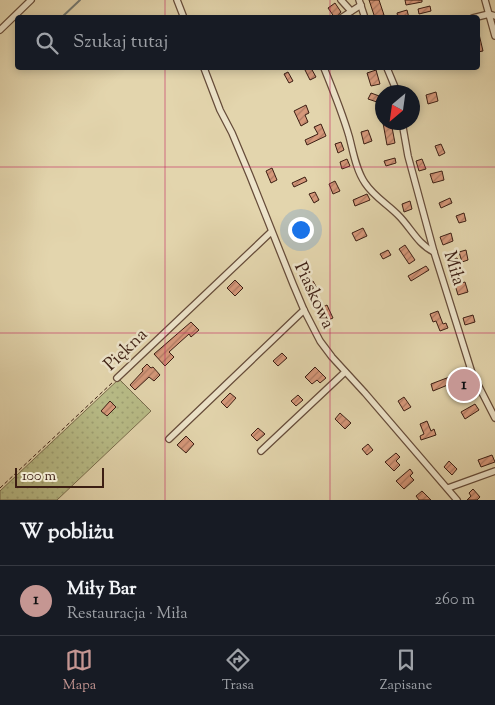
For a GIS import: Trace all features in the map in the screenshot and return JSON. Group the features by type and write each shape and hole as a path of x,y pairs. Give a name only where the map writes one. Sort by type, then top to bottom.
{"street":[{"path":"16,15 31,0"},
{"path":"177,0 183,15"},
{"path":"341,0 351,11"},
{"path":"485,0 492,15 495,36"},
{"path":"346,15 360,2 364,15"},
{"path":"0,30 15,15"},
{"name":"Piaskowa","path":"205,70 304,310 320,341 457,500"},
{"path":"325,70 336,97 364,182 381,201 399,216 425,248 434,252"},
{"path":"388,70 393,85"},
{"name":"Miła","path":"403,130 408,156 434,252 472,373 495,418"},
{"name":"Piękna","path":"117,378 272,232"},
{"path":"169,439 304,310"},
{"path":"261,451 345,372"},
{"path":"448,488 495,471"}],"path":[{"name":"Piękna","path":"0,488 117,378"}],"green space":[{"path":"119,379 151,411 57,500 0,500 0,491"}],"building":[{"path":"369,0 379,0 384,15 374,15"},
{"path":"405,0 422,0 422,2 406,5"},
{"path":"335,3 341,12 338,15 333,15 328,8"},
{"path":"430,6 431,11 419,14 418,9"},
{"path":"407,10 408,15 397,15 397,13"},
{"path":"480,38 483,51 480,52"},
{"path":"305,70 312,70 316,77 310,80"},
{"path":"376,70 380,84 371,86 367,73"},
{"path":"288,72 293,81 289,83 284,74"},
{"path":"436,92 438,101 428,104 426,95"},
{"path":"371,93 375,94 375,101 368,99"},
{"path":"306,105 309,113 305,115 308,122 301,126 294,111"},
{"path":"321,124 326,136 307,145 305,140 318,134 314,127"},
{"path":"368,130 372,141 364,144 361,132"},
{"path":"384,130 393,130 395,143 387,145"},
{"path":"341,142 344,150 338,153 335,144"},
{"path":"441,144 445,153 439,156 435,146"},
{"path":"395,158 396,163 386,166 384,161"},
{"path":"347,159 350,166 342,169 340,162"},
{"path":"422,159 426,169 419,171 416,161"},
{"path":"272,168 277,180 271,183 266,171"},
{"path":"442,171 444,180 433,183 430,174"},
{"path":"305,177 307,181 294,187 292,183"},
{"path":"335,181 340,191 333,194 329,184"},
{"path":"315,192 319,200 314,203 309,194"},
{"path":"367,194 370,200 355,206 353,200"},
{"path":"450,198 452,203 441,208 439,203"},
{"path":"410,201 412,209 404,212 402,204"},
{"path":"464,213 466,221 459,223 456,216"},
{"path":"363,228 367,236 356,241 352,233"},
{"path":"451,233 453,241 443,245 440,237"},
{"path":"405,245 415,260 409,264 399,249"},
{"path":"388,250 391,255 383,259 380,254"},
{"path":"466,250 468,260 462,262 459,252"},
{"path":"457,258 461,270 454,272 451,260"},
{"path":"426,266 429,270 411,281 408,276"},
{"path":"235,280 243,288 235,296 227,288"},
{"path":"313,281 318,290 311,294 307,284"},
{"path":"465,282 468,292 458,295 455,285"},
{"path":"327,305 333,318 326,321 319,309"},
{"path":"438,311 443,324 446,323 448,328 440,331 436,321 433,322 430,314"},
{"path":"473,315 475,322 465,325 463,318"},
{"path":"191,322 199,330 191,337 189,334 169,352 174,357 165,366 154,354"},
{"path":"282,353 287,358 278,366 273,361"},
{"path":"147,364 151,368 153,367 160,375 154,381 149,377 135,390 130,385"},
{"path":"315,367 326,378 320,383 317,380 312,384 305,377"},
{"path":"452,376 455,382 433,391 431,384"},
{"path":"464,384 469,394 462,397 457,387"},
{"path":"230,393 236,398 227,408 221,402"},
{"path":"298,395 303,400 296,406 291,401"},
{"path":"404,397 411,407 404,411 398,401"},
{"path":"110,401 116,407 107,416 101,411"},
{"path":"475,404 479,410 465,419 461,412"},
{"path":"340,413 351,423 345,429 335,419"},
{"path":"427,421 431,431 434,429 436,435 421,440 420,436 424,434 420,424"},
{"path":"258,428 265,434 257,441 251,435"},
{"path":"186,436 194,444 186,453 177,445"},
{"path":"368,444 373,450 367,455 362,449"},
{"path":"396,453 400,457 396,461 400,465 394,471 385,462"},
{"path":"492,455 495,462 481,467 478,460"},
{"path":"449,461 457,469 452,475 444,467"},
{"path":"410,469 413,473 410,476 414,480 404,489 396,481"},
{"path":"473,489 480,497 477,500 467,500 471,496 469,493"},
{"path":"422,491 431,500 419,500 416,496"}],"waterway":[{"path":"64,15 80,0"}],"place":[{"name":"Miły Bar","path":"464,385"}]}
